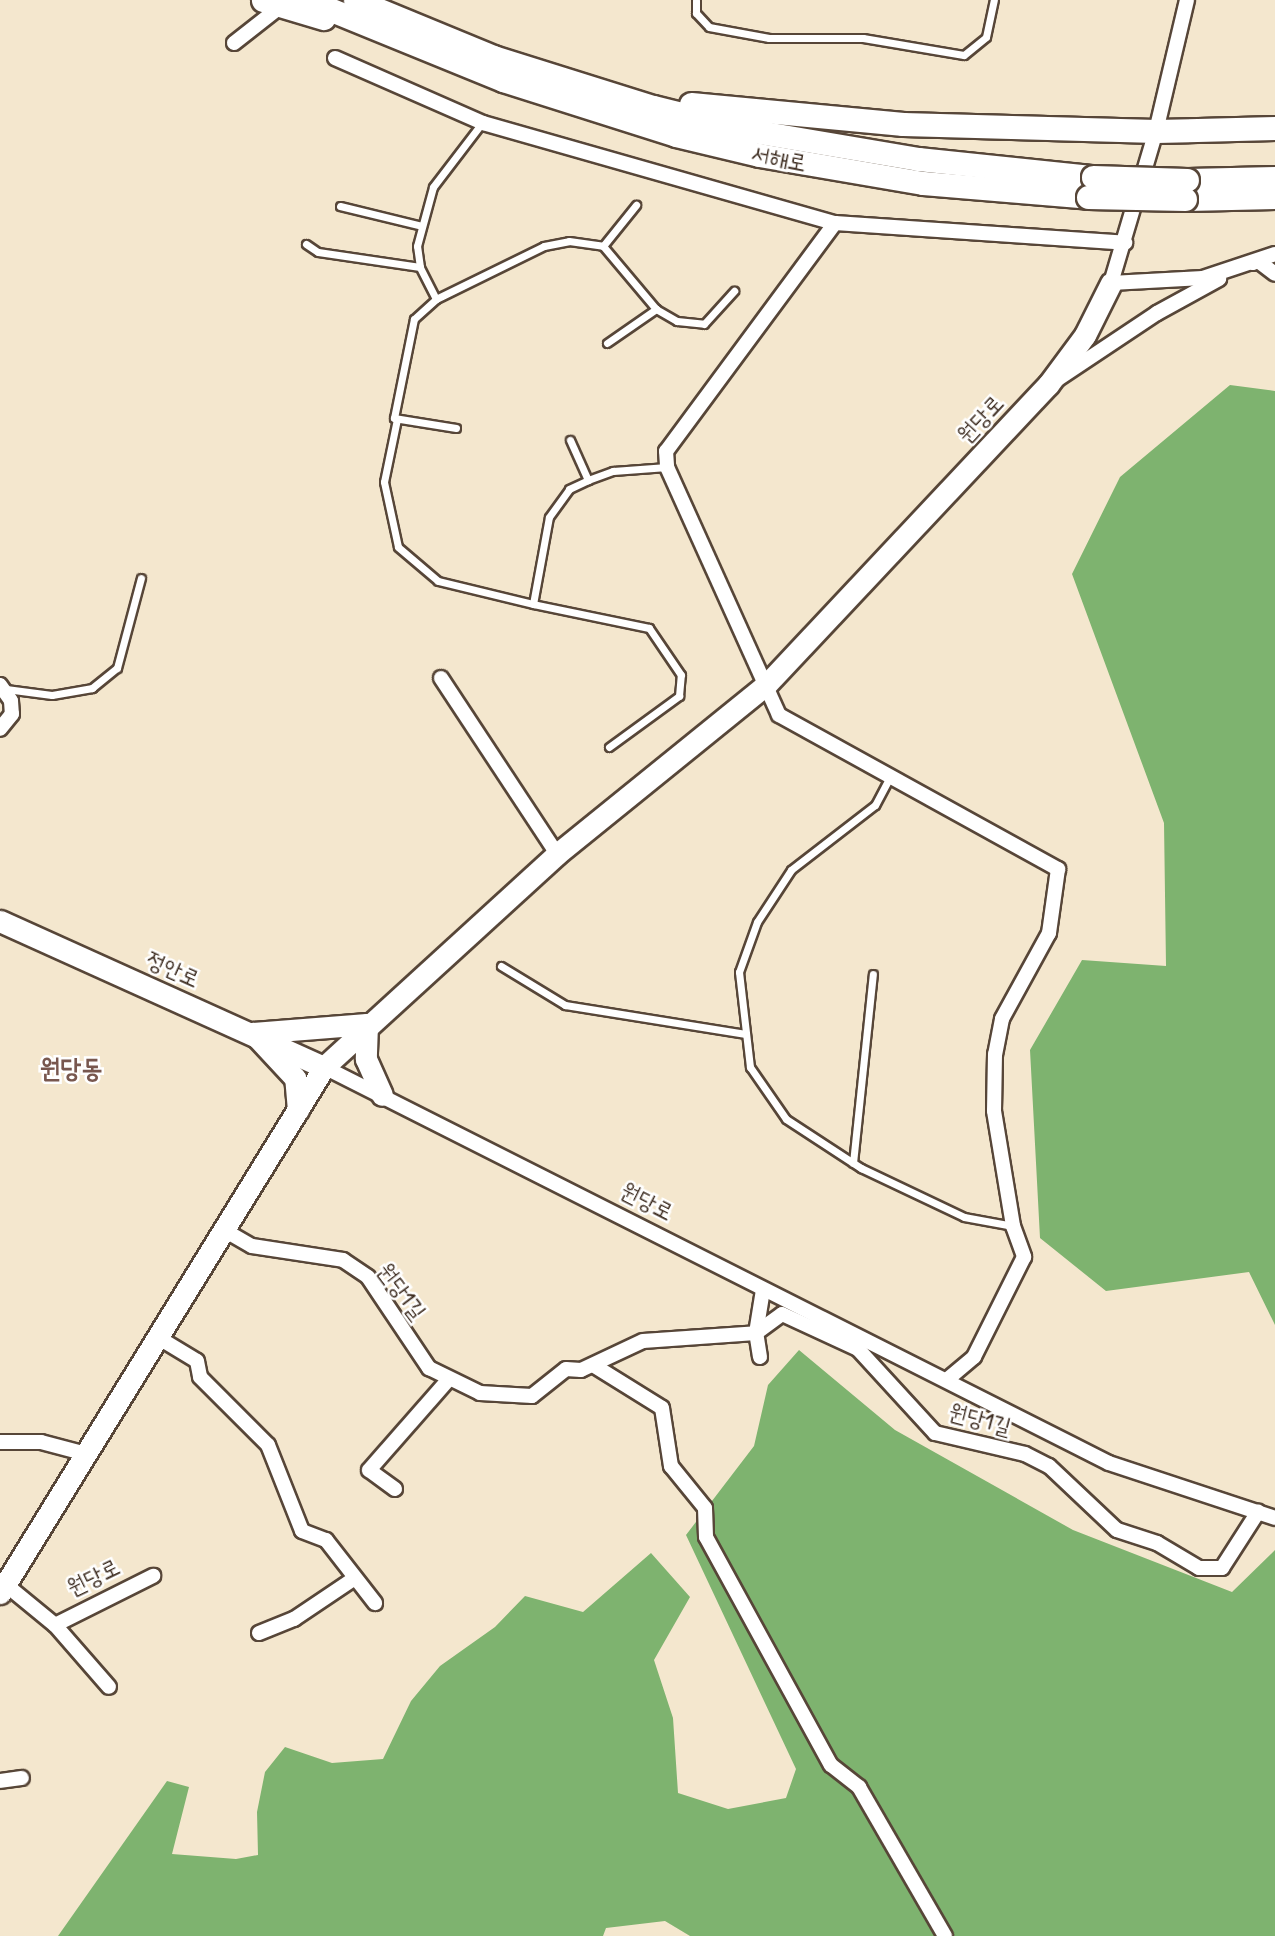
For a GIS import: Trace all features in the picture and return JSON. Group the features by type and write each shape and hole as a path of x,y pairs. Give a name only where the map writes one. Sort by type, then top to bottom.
{"main road":[{"name":"서해로","path":"307,0 417,47 585,109 759,155 923,183 1186,189 1275,197"},
{"name":"서해로","path":"355,0 576,84 729,125 825,145 1090,187"},
{"path":"361,0 389,15"},
{"path":"272,3 417,47"},
{"path":"576,84 682,103 830,118 1156,131 1275,128"},
{"name":"서해로","path":"1186,189 1275,178"}],"street":[{"path":"1187,0 1156,131 1111,283 1176,282 1258,261"},
{"path":"234,43 272,3"},
{"path":"335,58 483,123 835,223 1125,243"},
{"path":"835,223 666,451 667,467 779,715 891,774 1058,869 1049,933 1002,1019 995,1054 994,1111 1013,1226 1024,1257 974,1357 948,1379"},
{"path":"1048,385 1157,313 1275,254"},
{"path":"1258,261 1275,274"},
{"name":"원당로","path":"109,1687 55,1625 3,1589 324,1067 367,1024 557,854 766,685 1048,385 1085,335 1111,283"},
{"path":"441,678 557,854"},
{"path":"0,729 12,713 3,687"},
{"name":"정안로","path":"0,921 324,1067"},
{"path":"253,1034 367,1024 366,1059 382,1095"},
{"path":"253,1034 295,1079 298,1110"},
{"name":"원당로","path":"324,1067 763,1290 948,1379 1110,1463 1275,1518"},
{"name":"원당1길","path":"225,1230 253,1246 343,1260 368,1277 429,1368 480,1393 532,1396 566,1369 593,1365 643,1340 756,1333 782,1314 858,1349 935,1433 1025,1454 1049,1466 1117,1530 1157,1543 1199,1568 1222,1568 1258,1512"},
{"path":"760,1357 756,1333 763,1290"},
{"path":"159,1338 197,1361 200,1377 268,1445 302,1531 326,1540 375,1603"},
{"path":"593,1365 662,1408 671,1466 705,1508 706,1537 712,1549 831,1765 859,1787 945,1936"},
{"path":"395,1489 369,1470 449,1379"},
{"path":"0,1442 41,1442 86,1454"},
{"name":"원당로","path":"55,1625 153,1576"},
{"path":"259,1633 294,1619 355,1578"},
{"path":"0,1781 22,1778"}],"lane":[{"path":"696,0 696,13 709,27 769,38 863,38 964,55 986,37 995,0"},
{"path":"436,299 419,267 417,246 422,226 433,187 483,123"},
{"path":"603,246 636,205"},
{"path":"340,206 422,226"},
{"path":"610,747 679,696 681,675 649,628 438,581 398,547 384,482 414,319 436,299 544,246 569,241 603,246 656,309 677,321 704,324 734,291"},
{"path":"306,244 318,252 419,267"},
{"path":"607,343 656,309"},
{"path":"397,419 456,428"},
{"path":"570,440 588,480"},
{"path":"533,604 549,517 569,489 613,471 667,467"},
{"path":"3,687 52,695 92,688 117,668 141,578"},
{"path":"891,774 875,805 790,870 757,922 739,972 750,1067 786,1119 853,1163 964,1217 1013,1226"},
{"path":"501,966 565,1005 746,1034"},
{"path":"853,1163 873,974"}],"green space":[{"path":"1230,385 1275,391 1275,1325 1249,1272 1106,1291 1040,1238 1030,1050 1082,960 1166,966 1164,823 1072,574 1120,477"},
{"path":"799,1350 895,1430 1073,1530 1232,1592 1275,1550 1275,1936 690,1936 665,1921 606,1928 603,1936 58,1936 167,1781 189,1787 172,1854 236,1859 258,1855 257,1812 265,1772 285,1747 332,1763 383,1759 411,1701 440,1666 495,1627 525,1596 583,1612 651,1553 690,1597 654,1660 673,1718 678,1793 728,1809 786,1798 796,1769 686,1535 754,1446 768,1385"}],"district":[{"name":"원당동","path":"71,1068"}]}
